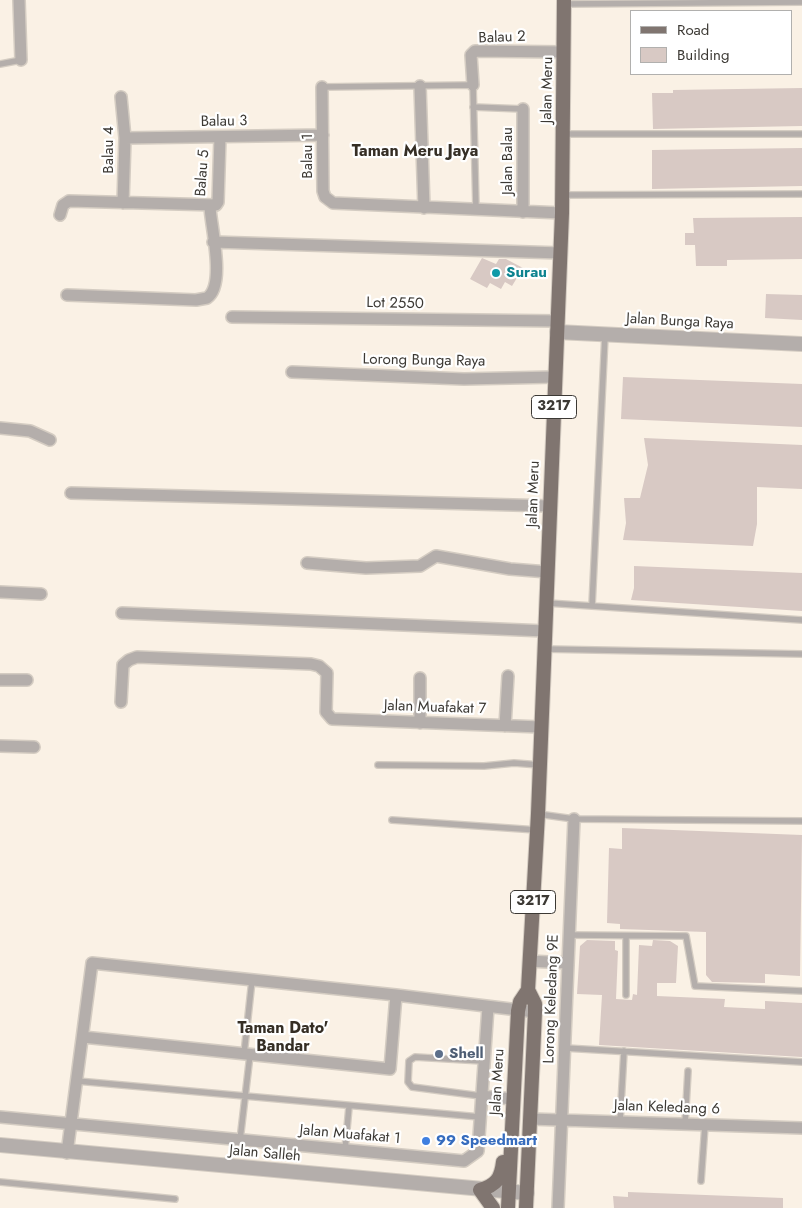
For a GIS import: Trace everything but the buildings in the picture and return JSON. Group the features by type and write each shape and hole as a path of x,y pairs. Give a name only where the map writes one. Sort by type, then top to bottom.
{"main road":[{"name":"Jalan Meru","path":"508,1208 518,1012 520,1002 528,990 538,814 561,253 564,2"},
{"name":"Jalan Meru","path":"526,1208 535,1012 535,1004 528,990"},
{"path":"494,1208 480,1190 493,1186 501,1176 506,1136 512,1120"}],"street":[{"path":"19,0 21,60"},
{"name":"Balau 2","path":"473,85 471,55 475,52 564,52"},
{"path":"420,86 424,208"},
{"name":"Balau 1","path":"322,87 323,191 325,197 333,203 342,205 562,214"},
{"name":"Balau 4","path":"121,97 126,138 122,203"},
{"name":"Jalan Balau","path":"523,109 523,212"},
{"name":"Balau 3","path":"126,138 220,138 323,134"},
{"name":"Balau 5","path":"210,206 218,202 220,138"},
{"path":"60,215 63,205 69,201 210,206 216,260 214,290 210,297 202,300 67,295"},
{"path":"214,242 561,253"},
{"name":"Lot 2550","path":"232,317 558,326"},
{"name":"Jalan Bunga Raya","path":"558,326 605,335 802,344"},
{"name":"Lorong Bunga Raya","path":"292,372 464,379 555,377"},
{"path":"0,428 30,430 50,440"},
{"path":"71,493 550,506"},
{"path":"307,563 366,568 420,566 436,556 510,569 548,572"},
{"path":"0,592 42,594"},
{"path":"122,613 545,632"},
{"name":"Jalan Muafakat 7","path":"121,702 123,665 137,657 311,664 319,666 327,673 326,712 328,716 338,720 541,727"},
{"path":"505,726 508,676"},
{"path":"420,678 420,723"},
{"path":"0,680 27,680"},
{"path":"0,746 34,747"},
{"name":"Lorong Keledang 9E","path":"558,1208 574,819"},
{"path":"530,961 568,962"},
{"path":"67,1152 92,963 396,995 518,1012 535,1012"},
{"path":"83,1037 390,1069 396,995"},
{"name":"Jalan Muafakat 1","path":"0,1117 464,1161 478,1151 488,1007"},
{"path":"481,1096 513,1099"},
{"name":"Jalan Keledang 6","path":"530,1119 802,1128"},
{"name":"Jalan Salleh","path":"0,1145 527,1193"}],"lane":[{"path":"564,2 802,2"},
{"path":"0,64 21,60"},
{"path":"473,85 476,210"},
{"name":"Balau 1","path":"322,87 473,85"},
{"path":"473,107 523,109"},
{"path":"563,134 802,134"},
{"path":"562,195 802,194"},
{"path":"592,606 605,335"},
{"path":"546,603 802,620"},
{"path":"544,649 802,654"},
{"path":"378,765 484,766 514,763 540,765"},
{"path":"538,814 574,819 802,821"},
{"path":"392,820 537,830"},
{"path":"569,935 686,936 695,986 802,991"},
{"path":"626,936 626,995"},
{"path":"240,1140 245,1097 252,980"},
{"path":"565,1048 802,1062"},
{"path":"620,1122 624,1051"},
{"path":"481,1096 412,1087 408,1082 409,1061 415,1057 483,1061"},
{"path":"685,1124 688,1071"},
{"path":"77,1081 480,1118"},
{"path":"345,1150 349,1107"},
{"path":"701,1182 705,1125"},
{"path":"0,1182 176,1199"}],"place":[{"name":"Surau","path":"496,273"},
{"name":"Shell","path":"439,1054"},
{"name":"99 Speedmart","path":"426,1141"}],"district":[{"name":"Taman Meru Jaya","path":"415,152"},
{"name":"Taman Dato' Bandar","path":"283,1038"}]}
